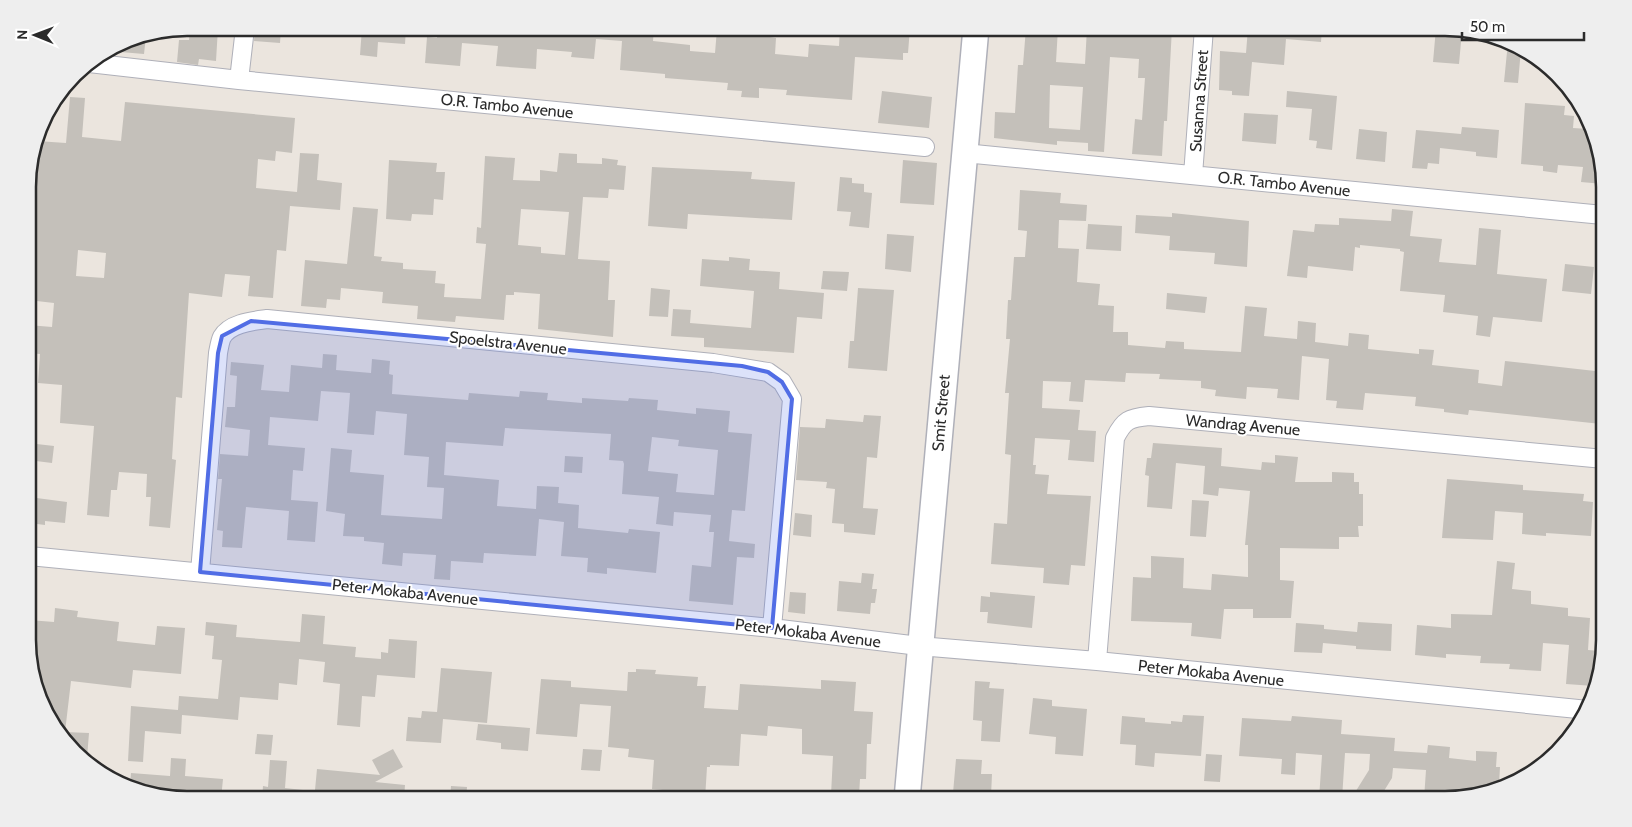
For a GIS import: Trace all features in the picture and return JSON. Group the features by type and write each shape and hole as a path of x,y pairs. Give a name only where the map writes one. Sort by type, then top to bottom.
{"street":[{"name":"Smit Street","path":"908,790 919,646 975,36"},
{"name":"Susanna Street","path":"1193,175 1203,36"},
{"path":"240,80 244,37"},
{"name":"O.R. Tambo Avenue","path":"100,64 240,80 925,147"},
{"name":"O.R. Tambo Avenue","path":"964,153 1596,214"},
{"name":"Spoelstra Avenue","path":"200,572 218,353 222,336 233,327 251,321 267,319 713,363 768,372 782,382 792,398 772,628"},
{"name":"Wandrag Avenue","path":"1097,661 1115,438 1122,423 1135,418 1149,416 1596,458"},
{"name":"Peter Mokaba Avenue","path":"36,557 772,628 919,646 1097,661 1579,709"}],"highlighted area":[{"path":"251,321 742,366 768,372 782,382 792,399 772,628 200,572 218,353 222,336"}],"building":[{"path":"840,36 909,36 908,53 903,53 903,60 855,57 852,100 786,95 787,90 759,88 759,98 741,97 742,91 727,90 728,83 665,78 665,74 620,70 622,41 596,39 594,59 571,57 572,52 537,49 536,69 496,66 498,46 462,43 460,66 425,63 427,37 653,37 653,41 690,45 690,51 715,53 716,37 766,37 776,38 775,54 808,57 809,44 839,46"},
{"path":"1025,36 1058,36 1056,62 1085,64 1087,36 1172,36 1167,121 1164,121 1162,156 1132,154 1135,119 1142,120 1145,78 1138,78 1139,59 1110,57 1104,152 1088,151 1088,143 1057,141 1057,145 994,138 995,112 1015,113 1018,65 1023,65","holes":["1050,85 1083,87 1080,130 1049,128"]},
{"path":"1247,36 1321,36 1321,42 1286,39 1284,65 1252,62 1249,96 1232,95 1232,91 1219,90 1220,51 1246,53"},
{"path":"1435,36 1461,38 1459,64 1433,62"},
{"path":"189,37 217,37 216,61 199,59 198,65 177,62 179,40 189,40"},
{"path":"254,37 280,37 280,43 254,41"},
{"path":"361,37 405,37 405,44 378,42 377,57 360,55"},
{"path":"145,42 144,54 121,52"},
{"path":"1507,50 1520,57 1518,83 1504,82"},
{"path":"882,91 932,97 929,128 878,123"},
{"path":"1287,91 1337,96 1332,150 1316,148 1317,141 1309,140 1312,109 1286,107"},
{"path":"70,97 85,98 82,137 121,141 125,102 295,118 292,153 276,151 275,161 258,159 256,188 297,192 300,153 319,154 317,180 342,183 340,210 290,206 286,251 277,250 273,298 248,296 250,276 225,274 222,297 189,293 182,398 176,397 172,459 176,460 170,528 149,526 151,497 146,497 147,474 119,472 117,490 111,490 109,517 87,515 94,426 60,423 62,385 38,383 40,354 37,354 37,326 52,327 54,303 37,301 37,177 43,141 66,143","holes":["78,250 106,253 104,278 76,276"]},
{"path":"1525,103 1565,106 1564,115 1574,116 1573,128 1584,129 1591,148 1596,183 1581,182 1583,167 1558,165 1557,173 1543,171 1543,166 1521,164"},
{"path":"1244,113 1278,115 1276,144 1242,141"},
{"path":"1462,127 1499,130 1497,158 1476,156 1476,152 1440,148 1439,164 1428,163 1427,169 1412,168 1416,130 1461,134"},
{"path":"1359,129 1387,132 1385,162 1356,159"},
{"path":"559,153 577,154 577,163 602,164 602,158 618,160 617,165 626,166 624,190 609,189 608,198 583,197 578,259 610,261 608,300 615,300 613,337 538,329 540,294 514,292 514,295 506,295 504,320 456,316 455,322 417,319 418,306 382,303 383,292 341,288 340,300 327,299 326,308 301,306 305,260 347,264 353,207 378,209 374,256 382,257 381,261 403,263 403,269 436,271 435,283 445,284 444,297 481,299 486,244 476,243 477,227 481,228 485,156 515,158 513,180 540,181 540,170 557,172","holes":["521,209 569,212 565,255 541,253 541,247 518,245"]},
{"path":"389,160 437,163 436,172 445,172 443,200 434,199 433,215 412,214 411,221 386,219"},
{"path":"903,160 937,163 934,205 900,203"},
{"path":"652,167 752,172 751,179 795,182 792,220 688,214 687,229 648,226"},
{"path":"840,177 852,178 852,183 864,184 864,192 872,193 869,228 849,226 851,212 837,211"},
{"path":"1020,190 1061,193 1060,203 1087,205 1086,221 1059,220 1058,248 1079,249 1077,282 1100,284 1098,305 1114,306 1113,332 1128,332 1128,345 1165,348 1166,341 1184,342 1184,349 1241,352 1245,306 1267,308 1264,336 1297,339 1298,321 1316,323 1315,342 1348,346 1349,333 1369,335 1368,349 1419,354 1419,349 1434,350 1432,365 1479,370 1478,383 1502,386 1505,361 1596,371 1596,423 1469,410 1468,415 1444,412 1444,409 1415,406 1416,397 1365,393 1363,410 1336,408 1337,401 1326,400 1329,359 1302,356 1299,400 1277,398 1278,389 1247,387 1246,399 1215,396 1216,390 1201,388 1201,381 1159,379 1160,374 1126,373 1125,382 1085,380 1083,402 1069,401 1071,382 1043,381 1042,408 1080,410 1078,430 1096,431 1094,462 1068,460 1070,440 1035,438 1033,465 1036,465 1035,474 1049,475 1047,494 1091,496 1085,566 1071,565 1069,585 1043,583 1044,568 991,564 994,523 1007,524 1011,455 1005,454 1009,393 1005,393 1010,339 1006,339 1008,300 1011,300 1014,257 1025,257 1027,231 1018,230"},
{"path":"1392,209 1413,211 1410,236 1442,239 1439,262 1476,265 1479,228 1501,230 1497,274 1547,279 1542,322 1493,317 1490,337 1476,335 1478,316 1443,312 1445,295 1400,291 1404,252 1400,251 1400,249 1360,245 1360,248 1355,247 1353,271 1308,266 1307,278 1287,276 1293,230 1314,232 1315,224 1339,225 1339,218 1391,221"},
{"path":"1172,213 1249,221 1247,267 1214,264 1215,253 1169,250 1170,236 1135,233 1136,215 1172,217"},
{"path":"1088,224 1122,226 1121,251 1086,249"},
{"path":"887,234 914,236 911,272 885,269"},
{"path":"729,257 750,259 749,270 780,272 779,289 824,293 822,319 797,317 794,353 704,347 704,338 671,336 673,309 691,310 690,323 751,328 754,291 700,286 702,259 729,261"},
{"path":"1565,264 1594,267 1591,294 1562,291"},
{"path":"823,271 849,272 847,291 821,289"},
{"path":"651,288 670,290 668,317 649,316"},
{"path":"858,288 894,290 887,371 848,368 850,341 854,341"},
{"path":"1167,293 1207,297 1205,313 1166,309"},
{"path":"323,354 337,355 336,370 371,373 372,359 390,361 389,374 393,375 392,394 468,400 469,393 519,397 520,391 548,393 547,400 582,403 582,398 628,401 629,398 658,400 657,410 696,414 696,408 730,411 728,432 752,434 745,511 732,510 729,541 755,544 754,558 737,557 733,605 689,601 692,565 711,567 714,532 709,532 711,515 674,512 673,526 656,524 659,497 622,494 624,464 623,461 609,460 611,434 505,428 503,446 446,442 444,475 499,480 497,506 536,509 537,486 559,487 558,503 579,505 578,528 628,533 629,529 660,532 656,573 607,568 607,574 587,572 588,558 561,556 564,522 539,519 536,556 484,553 483,563 451,561 450,580 434,579 436,555 403,553 402,566 382,564 384,543 364,541 364,537 343,536 345,514 326,511 331,448 352,450 350,472 384,475 381,515 442,519 444,488 427,487 429,457 404,455 407,414 376,411 374,435 347,433 350,393 321,391 318,421 270,417 268,445 305,448 303,471 293,470 291,500 318,502 315,542 287,540 289,511 246,507 242,548 222,547 223,531 217,530 222,479 218,479 220,454 248,456 250,430 225,427 227,407 235,407 237,376 230,375 231,362 264,365 261,390 289,392 291,365 322,368","holes":["652,437 679,440 678,446 718,450 714,495 676,492 678,474 648,471"]},
{"path":"864,415 881,416 877,458 867,457 863,508 878,509 875,535 844,532 844,524 832,523 835,489 826,488 827,482 796,480 800,427 825,428 826,419 863,422"},
{"path":"1153,443 1222,448 1221,466 1261,470 1262,462 1275,463 1275,455 1298,457 1295,482 1332,482 1332,472 1354,473 1354,482 1359,482 1359,494 1363,494 1363,526 1358,526 1359,537 1339,537 1339,549 1280,548 1280,580 1294,581 1291,618 1253,618 1253,609 1224,609 1221,639 1191,636 1192,623 1131,621 1133,577 1151,578 1151,556 1184,558 1183,588 1211,590 1212,574 1248,577 1248,545 1245,545 1250,491 1219,488 1218,496 1203,494 1205,466 1176,463 1172,509 1147,507 1149,476 1145,475 1147,458 1151,458"},
{"path":"36,444 54,446 52,463 36,461"},
{"path":"565,456 583,457 582,473 564,472"},
{"path":"1447,479 1523,485 1523,490 1584,494 1583,501 1593,502 1591,536 1546,533 1546,536 1522,534 1523,513 1495,511 1493,540 1442,538"},
{"path":"36,498 67,502 65,523 45,521 45,525 36,524"},
{"path":"1192,500 1209,501 1206,537 1190,536"},
{"path":"795,513 812,515 811,537 793,535"},
{"path":"1497,561 1515,563 1512,589 1531,591 1531,604 1568,608 1568,616 1590,618 1588,650 1595,651 1589,686 1566,684 1569,645 1543,643 1541,671 1509,669 1510,664 1480,663 1481,656 1446,654 1446,658 1415,655 1417,625 1451,628 1451,614 1492,615"},
{"path":"862,573 874,574 872,589 877,589 875,603 871,603 870,614 837,611 839,581 861,583"},
{"path":"790,592 806,593 805,614 788,612"},
{"path":"990,592 1035,596 1032,628 987,623 988,612 980,612 981,596 990,597"},
{"path":"55,608 78,611 77,617 119,622 117,641 155,645 157,626 185,628 181,674 133,670 131,688 71,681 65,729 48,698 41,679 38,660 36,621 54,622"},
{"path":"302,614 325,616 323,644 356,647 355,657 381,659 381,652 388,653 389,639 417,641 415,678 377,675 375,697 362,696 360,727 337,725 340,684 323,682 325,662 299,659 297,685 279,683 278,700 240,697 238,720 182,715 181,734 145,731 143,762 128,761 131,706 178,710 179,696 218,699 222,660 212,659 214,636 205,635 206,622 237,625 236,637 300,642"},
{"path":"1358,622 1392,624 1391,651 1356,649 1356,646 1323,643 1322,653 1294,652 1296,623 1324,625 1324,629 1357,632"},
{"path":"441,668 492,672 487,723 443,719 441,743 406,741 408,717 421,718 422,711 437,712"},
{"path":"636,669 656,670 655,674 698,677 697,686 706,686 704,708 738,710 740,684 821,689 821,680 856,682 854,711 873,712 871,744 867,744 866,779 860,779 859,790 831,790 833,756 802,754 802,729 768,726 767,736 741,734 739,766 710,765 710,767 707,767 706,791 652,789 654,760 628,757 629,749 608,747 611,706 580,704 577,737 536,734 541,679 571,681 571,687 627,691 628,672 636,672"},
{"path":"975,681 990,682 989,688 1004,689 1000,742 981,741 982,721 973,720"},
{"path":"1033,698 1052,700 1052,706 1087,709 1083,756 1055,754 1056,737 1029,734"},
{"path":"1183,715 1204,716 1201,756 1155,753 1154,767 1135,765 1136,745 1120,744 1122,716 1145,718 1145,722 1171,724 1171,721 1182,722"},
{"path":"1292,716 1342,720 1341,734 1395,738 1394,751 1427,753 1428,745 1450,747 1449,758 1476,761 1476,751 1497,752 1496,767 1500,767 1499,780 1474,788 1425,790 1426,770 1393,768 1392,778 1385,790 1356,790 1369,770 1370,754 1345,753 1343,790 1320,790 1322,755 1296,753 1295,775 1281,774 1282,759 1239,756 1242,718 1291,721"},
{"path":"478,724 530,728 528,751 501,749 501,743 476,740"},
{"path":"67,732 89,733 87,753"},
{"path":"257,734 273,735 271,755 255,754"},
{"path":"393,749 403,767 375,782 405,785 405,791 315,790 317,769 380,775 372,760"},
{"path":"583,749 602,750 600,771 581,770"},
{"path":"1206,754 1222,755 1220,782 1204,781"},
{"path":"171,758 186,759 185,776 223,779 222,791 167,789 148,786 131,779 131,773 170,776"},
{"path":"956,759 982,760 981,774 992,774 991,790 953,790"},
{"path":"270,760 287,761 285,788 303,791 263,791 263,786 268,787"},
{"path":"451,786 467,787 467,791 451,791"}]}
